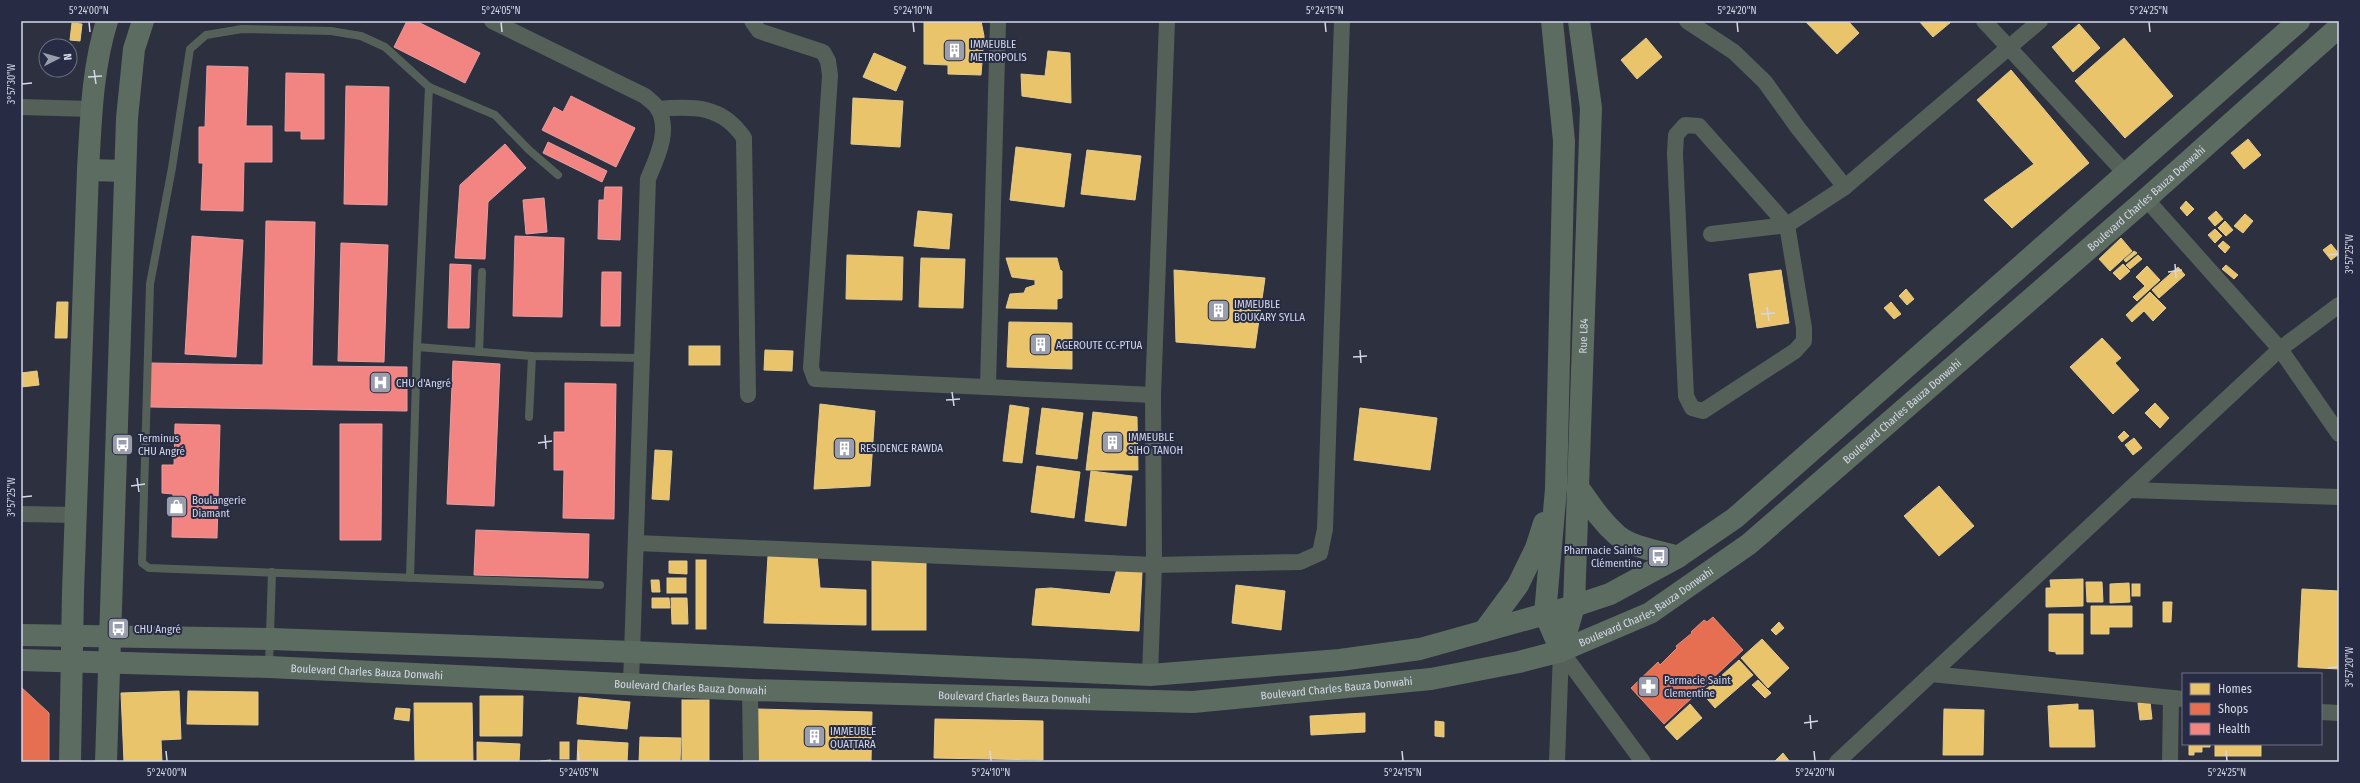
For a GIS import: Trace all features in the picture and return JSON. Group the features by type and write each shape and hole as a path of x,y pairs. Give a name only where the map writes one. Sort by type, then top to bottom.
{"main road":[{"path":"70,762 71,661 91,109 99,46 107,21"},
{"path":"106,762 127,118 134,49 143,21"},
{"path":"1552,21 1564,141 1556,489 1545,614 1561,651"},
{"name":"Rue L84","path":"1561,651 1574,606 1591,108 1579,21"},
{"path":"21,635 271,639 632,652 1150,675 1340,660 1405,651 1484,631 1574,606 1610,594 1678,557 1735,518 2127,175 2299,21"},
{"name":"Boulevard Charles Bauza Donwahi","path":"21,660 109,661 269,667 631,683 750,690 1193,702 1431,680 1519,662 1561,651 1650,613 1749,544 2146,199 2339,27"},
{"path":"88,170 125,171"},
{"path":"1578,487 1597,513 1618,536 1637,545 1678,557"},
{"path":"1484,631 1518,585 1536,548 1556,489"}],"street":[{"path":"492,21 644,96 658,109 662,125 662,142 648,179 637,543 631,683"},
{"path":"752,21 759,31 823,52 828,61 829,83 811,368 815,380 988,386 1153,395"},
{"path":"988,386 998,21"},
{"path":"1150,675 1154,565 1153,395 1167,21"},
{"path":"637,543 1154,565 1300,562 1320,553 1325,529 1342,21"},
{"path":"1686,21 1734,52 1765,82 1798,128 1845,187"},
{"path":"1984,21 2127,175"},
{"path":"1711,234 1787,225 1845,187 2009,49 2040,21"},
{"path":"21,107 91,109"},
{"path":"658,109 687,107 700,108 713,112 738,129 744,138 748,395"},
{"path":"1685,125 1699,126 1787,225 1804,328 1804,341 1795,351 1703,411 1692,408 1686,396 1675,154 1676,135 1685,125"},
{"path":"2146,199 2280,349 2339,434"},
{"path":"1836,762 2280,349 2339,305"},
{"path":"2129,490 2339,497"},
{"path":"21,514 76,515"},
{"path":"1557,762 1561,651"},
{"path":"1561,651 1643,762"},
{"path":"1931,674 2177,699 2170,762"},
{"path":"750,690 751,762"},
{"path":"2322,712 2339,713"}],"lane":[{"path":"558,174 529,150 495,115 429,87 385,46 353,34 331,31 242,29 206,35 190,49 172,168 150,284 142,563 149,568 600,585"},
{"path":"410,578 417,347 429,87"},
{"path":"479,352 482,272"},
{"path":"417,347 532,356 642,358"},
{"path":"529,417 532,356"},
{"path":"269,667 272,572"}],"building: Homes":[{"name":"IMMEUBLE METROPOLIS","path":"924,21 981,21 984,36 981,75 948,74 948,65 924,64"},
{"path":"1805,21 1848,21 1859,33 1837,54"},
{"path":"1919,21 1950,21 1951,22 1933,37"},
{"path":"72,23 82,24 80,41 78,41 78,38 70,38"},
{"path":"2079,24 2100,48 2073,72 2052,47"},
{"path":"1646,38 1662,57 1637,79 1621,60"},
{"path":"2124,38 2173,96 2125,138 2075,81"},
{"path":"1048,51 1070,53 1071,103 1022,96 1021,74 1045,76"},
{"path":"874,53 906,67 896,91 863,77"},
{"path":"2011,70 2089,163 2012,228 1984,200 2034,164 1977,100"},
{"path":"853,98 903,101 900,147 851,144"},
{"path":"2248,139 2261,155 2244,169 2231,153"},
{"path":"1016,147 1071,154 1064,207 1010,200"},
{"path":"1087,150 1141,156 1135,200 1081,194"},
{"path":"2186,201 2194,209 2187,216 2180,208"},
{"path":"918,211 952,214 949,249 914,246"},
{"path":"2216,211 2223,219 2215,226 2208,218"},
{"path":"2245,214 2253,221 2243,233 2234,226"},
{"path":"2225,221 2233,230 2226,236 2218,228"},
{"path":"2215,229 2222,236 2215,243 2208,235"},
{"path":"2121,238 2132,251 2110,271 2099,259"},
{"path":"2223,241 2230,247 2225,253 2218,246"},
{"path":"2331,244 2339,254 2331,260 2323,250"},
{"path":"2134,251 2137,253 2126,262 2124,260"},
{"path":"847,255 903,257 902,300 846,299"},
{"path":"2138,255 2142,259 2130,269 2126,265"},
{"path":"921,258 965,259 963,308 919,307"},
{"path":"1006,258 1057,258 1060,270 1062,271 1062,298 1057,299 1057,309 1006,308 1010,294 1024,293 1026,288 1035,285 1035,280 1012,277"},
{"path":"2123,264 2130,271 2120,280 2113,273"},
{"path":"2226,265 2238,275 2234,279 2222,269"},
{"path":"2147,266 2160,280 2137,301 2133,297 2145,286 2136,277"},
{"path":"2178,267 2185,275 2159,298 2152,290"},
{"name":"IMMEUBLE BOUKARY SYLLA","path":"1174,270 1265,278 1255,348 1176,342"},
{"path":"1781,270 1789,323 1757,328 1749,274"},
{"path":"1906,289 1914,299 1907,305 1899,296"},
{"path":"2150,292 2166,308 2153,321 2144,311 2132,322 2126,315"},
{"path":"57,302 68,302 67,338 55,338"},
{"path":"1891,302 1901,314 1894,319 1884,308"},
{"name":"AGEROUTE CC-PTUA","path":"1009,322 1072,323 1072,369 1007,367"},
{"path":"2102,338 2121,358 2115,363 2139,390 2113,414 2070,367"},
{"path":"689,346 720,346 720,365 689,365"},
{"path":"765,350 793,351 792,371 764,370"},
{"path":"37,371 39,385 21,387 21,373"},
{"path":"2155,403 2169,418 2160,428 2145,413"},
{"name":"RESIDENCE RAWDA","path":"820,404 875,411 870,486 814,489"},
{"path":"1010,405 1029,408 1022,463 1003,461"},
{"path":"1042,408 1083,413 1077,459 1036,454"},
{"path":"1360,408 1437,418 1430,470 1354,460"},
{"name":"IMMEUBLE SIHO TANOH","path":"1093,412 1137,417 1138,470 1086,470"},
{"path":"2124,431 2129,436 2122,442 2118,437"},
{"path":"2134,438 2142,448 2133,455 2125,445"},
{"path":"655,450 672,451 669,500 652,499"},
{"path":"1037,466 1080,472 1074,518 1031,512"},
{"path":"1091,471 1132,476 1126,526 1085,521"},
{"path":"1939,486 1974,526 1939,556 1904,516"},
{"path":"817,555 820,588 866,590 866,625 764,623 768,556"},
{"path":"872,559 926,559 926,630 872,630"},
{"path":"696,560 706,560 706,629 696,629"},
{"path":"669,561 687,561 687,574 669,573"},
{"path":"1117,569 1142,572 1139,631 1032,625 1036,589 1051,588 1110,594"},
{"path":"667,578 686,578 686,593 667,593"},
{"path":"2083,579 2083,606 2046,607 2046,588 2051,588 2050,580"},
{"path":"651,580 659,580 660,592 652,592"},
{"path":"2086,582 2102,582 2103,602 2087,602"},
{"path":"2129,583 2130,602 2110,603 2110,584"},
{"path":"2132,584 2140,584 2140,596 2132,596"},
{"path":"1236,585 1285,591 1281,630 1232,623"},
{"path":"2302,589 2339,591 2339,669 2298,667"},
{"path":"652,598 669,598 670,608 652,608"},
{"path":"671,598 687,598 688,624 672,624"},
{"path":"2163,602 2172,602 2171,622 2163,622"},
{"path":"2091,606 2132,606 2132,627 2109,627 2109,634 2091,634"},
{"path":"2049,614 2083,614 2083,654 2056,654 2056,652 2049,651"},
{"path":"1779,622 1784,628 1776,635 1771,630"},
{"path":"1762,639 1789,668 1768,688 1741,658"},
{"path":"1739,660 1753,675 1715,708 1702,693"},
{"path":"1758,680 1771,693 1765,698 1752,685"},
{"path":"179,691 181,739 161,740 162,762 124,762 121,693"},
{"path":"188,691 258,692 258,725 187,724"},
{"path":"480,696 523,696 522,736 480,736"},
{"path":"579,697 630,702 627,729 577,724"},
{"path":"682,700 709,700 709,762 682,762"},
{"path":"2150,702 2152,719 2140,720 2138,703"},
{"path":"414,703 472,703 473,762 415,762"},
{"path":"1690,704 1702,718 1677,740 1665,727"},
{"path":"2078,704 2078,710 2093,710 2095,747 2050,747 2048,706"},
{"path":"396,708 410,709 409,721 394,719"},
{"name":"IMMEUBLE OUATTARA","path":"757,709 872,712 871,762 756,762"},
{"path":"1944,709 1984,710 1983,755 1943,755"},
{"path":"1365,713 1365,732 1311,735 1310,716"},
{"path":"935,719 1043,721 1043,760 934,758"},
{"path":"1435,721 1444,722 1444,737 1435,736"},
{"path":"640,737 681,738 680,762 639,762"},
{"path":"578,740 628,743 627,762 577,762"},
{"path":"477,742 520,744 519,762 477,762"},
{"path":"560,742 569,742 569,759 560,759"},
{"path":"2189,745 2210,745 2210,747 2202,747 2202,752 2194,752 2194,755 2189,755"},
{"path":"2215,745 2261,745 2261,756 2215,756"},
{"path":"1783,753 1790,762 1774,762"},
{"path":"551,760 551,762 540,762 540,761"}],"building: Shops":[{"path":"1713,617 1743,650 1664,724 1631,688 1658,662 1660,665 1677,648 1676,646 1692,633 1691,632 1704,620 1707,622"},
{"path":"21,687 49,713 49,762 21,762"}],"building: Health":[{"path":"407,21 416,21 480,53 465,83 394,47"},
{"path":"207,66 248,67 246,126 272,126 272,162 244,162 243,211 201,210 203,163 199,163 199,127 205,127"},
{"path":"286,73 324,74 324,139 301,139 301,131 285,131"},
{"path":"346,86 389,87 387,205 344,204"},
{"path":"571,96 635,128 616,167 542,130 554,107 563,112"},
{"path":"548,142 607,171 602,182 543,153"},
{"path":"505,144 526,168 488,202 485,259 455,258 460,185"},
{"path":"605,187 622,187 620,240 598,239 599,200 604,200"},
{"path":"544,198 547,232 526,234 523,200"},
{"path":"266,221 315,222 312,366 407,367 407,411 150,407 151,363 263,365"},
{"path":"192,236 243,240 236,357 185,354"},
{"path":"515,236 564,238 562,317 513,316"},
{"path":"341,243 388,245 384,362 338,361"},
{"path":"450,264 471,265 469,328 448,328"},
{"path":"602,272 621,272 620,326 601,326"},
{"path":"453,361 500,364 494,506 447,504"},
{"path":"565,383 616,384 614,519 563,518 564,470 554,470 554,432 565,432"},
{"path":"175,424 220,425 217,538 172,537 173,494 162,493 162,465 174,465"},
{"path":"340,424 382,424 381,540 340,540"},
{"path":"476,530 589,534 588,578 474,575"}],"place":[{"name":"IMMEUBLE METROPOLIS","path":"954,50"},
{"name":"IMMEUBLE BOUKARY SYLLA","path":"1218,310"},
{"name":"AGEROUTE CC-PTUA","path":"1040,345"},
{"name":"CHU d'Angré","path":"380,383"},
{"name":"IMMEUBLE SIHO TANOH","path":"1113,443"},
{"name":"Terminus CHU Angré","path":"122,444"},
{"name":"RESIDENCE RAWDA","path":"845,448"},
{"name":"Boulangerie Diamant","path":"176,506"},
{"name":"Pharmacie Sainte Clémentine","path":"1658,556"},
{"name":"CHU Angré","path":"118,629"},
{"name":"Parmacie Saint Clementine","path":"1648,686"},
{"name":"IMMEUBLE OUATTARA","path":"814,737"}]}
